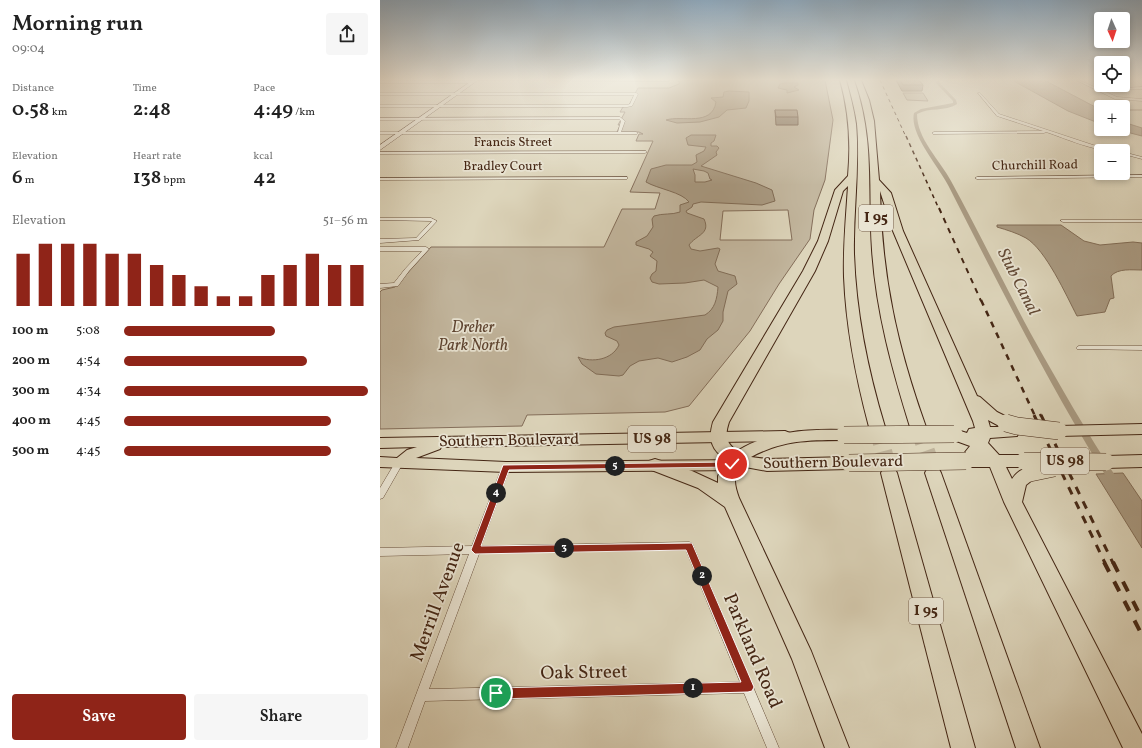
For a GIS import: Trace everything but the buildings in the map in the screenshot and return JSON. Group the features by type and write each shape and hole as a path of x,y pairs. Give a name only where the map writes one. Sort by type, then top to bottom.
{"highway":[{"name":"I 95","path":"851,115 853,150 848,245 851,300 860,361 877,427"},
{"name":"I 95","path":"869,115 874,147 876,248 884,307 899,370 918,427"},
{"path":"734,461 717,439 717,431 814,260 827,231 839,190 852,178"},
{"path":"874,179 886,193 900,236 981,421 982,439 995,461 1013,502 1136,748"},
{"path":"968,392 989,413 1008,428"},
{"name":"US 98","path":"982,439 1008,428 1059,431 1142,429"},
{"name":"Southern Boulevard","path":"794,436 954,434 982,439"},
{"path":"794,436 747,451 734,461 727,475 726,483 734,506 803,658 837,748"},
{"path":"966,461 982,439"},
{"name":"Southern Boulevard","path":"734,461 762,465 995,461 1046,469 1106,462 1141,461"},
{"path":"655,465 704,482 720,493 734,506"},
{"path":"1013,502 1016,486 1027,467"},
{"name":"I 95","path":"889,473 963,748"},
{"path":"933,473 1028,748"}],"main road":[{"name":"Southern Boulevard","path":"380,443 717,439 794,436"},
{"path":"399,463 412,454 429,447 456,441"},
{"path":"380,455 394,455 404,451 410,443"},
{"name":"Southern Boulevard","path":"380,462 506,467 655,465 734,461"}],"street":[{"path":"380,148 427,115"},
{"path":"998,115 1094,146"},
{"path":"380,119 620,118 623,121 619,133"},
{"path":"934,133 1050,132"},
{"path":"380,133 636,133"},
{"name":"Francis Street","path":"380,153 645,152"},
{"path":"1130,155 1142,158"},
{"name":"Churchill Road","path":"977,178 1142,176"},
{"name":"Bradley Court","path":"380,179 625,178"},
{"path":"380,219 431,219 436,221 420,238 412,240 380,241"},
{"path":"1063,222 1142,221"},
{"path":"380,249 426,249 396,285 382,286"},
{"path":"1079,348 1142,348"},
{"path":"380,496 399,463"},
{"name":"Merrill Avenue","path":"402,748 506,467"},
{"name":"Parkland Road","path":"475,550 689,546 772,748"},
{"path":"380,552 475,550"},
{"name":"Oak Street","path":"421,695 748,687"}],"green space":[{"name":"Dreher Park North","path":"623,115 832,115 833,120 825,180 814,210 810,239 779,284 750,331 689,406 665,412 527,415 522,426 380,429 380,292 382,290 395,287 431,247 604,247 622,209 655,209 660,193 630,192 653,141 636,141 639,134 643,134 639,132 617,132 620,125 618,125","holes":["788,210 792,240 720,240 723,211"]}],"shaded area":[{"path":"709,115 721,115 719,117 700,122 677,123 666,120 696,118"},
{"path":"1078,115 1094,115 1094,121"},
{"path":"1130,124 1142,128 1142,136 1130,133"},
{"path":"691,135 716,135 714,141 711,143 711,146 717,146 719,148 716,152 717,155 701,166 756,183 772,190 775,201 762,205 701,202 693,204 692,207 686,211 687,213 704,219 706,224 706,228 702,234 689,245 691,249 700,251 720,249 715,264 718,271 735,276 737,284 728,291 723,312 723,321 718,330 707,339 700,350 687,357 672,362 658,358 639,361 630,366 623,375 619,376 596,374 582,364 578,357 595,360 612,354 619,345 617,341 606,336 605,333 607,330 614,327 705,315 711,310 715,303 718,287 704,280 685,283 659,284 652,282 650,278 656,271 657,261 650,256 653,252 649,249 636,245 636,242 647,236 653,227 652,219 654,216 680,212 680,205 689,202 675,193 646,182 651,169 666,165 692,165 697,162 696,155 704,151 706,147 688,145 686,138","holes":["693,169 708,173 710,179 712,180 695,182"]},
{"path":"997,225 1061,225 1084,241 1100,245 1133,242 1142,243 1142,270 1125,270 1114,273 1111,276 1114,298 1110,299 1105,312 1077,316 1055,274 1041,252 1026,238 997,227"},
{"path":"1123,473 1142,501 1142,548 1096,474"}],"waterway":[{"name":"Stub Canal","path":"915,115 917,129 948,180 1048,372 1069,410 1115,483"}],"tunnel":[{"path":"877,427 889,471"},
{"path":"918,427 933,470"}],"railway":[{"path":"896,115 906,137"},
{"path":"906,136 939,209"},
{"path":"939,208 981,301"},
{"path":"981,300 1035,416"},
{"path":"1034,415 1105,563"},
{"path":"1041,415 1113,563"},
{"path":"1104,562 1142,635"},
{"path":"1113,562 1142,619"}],"route":[{"path":"496,693 748,687 689,546 475,550 506,467 732,464"}]}
